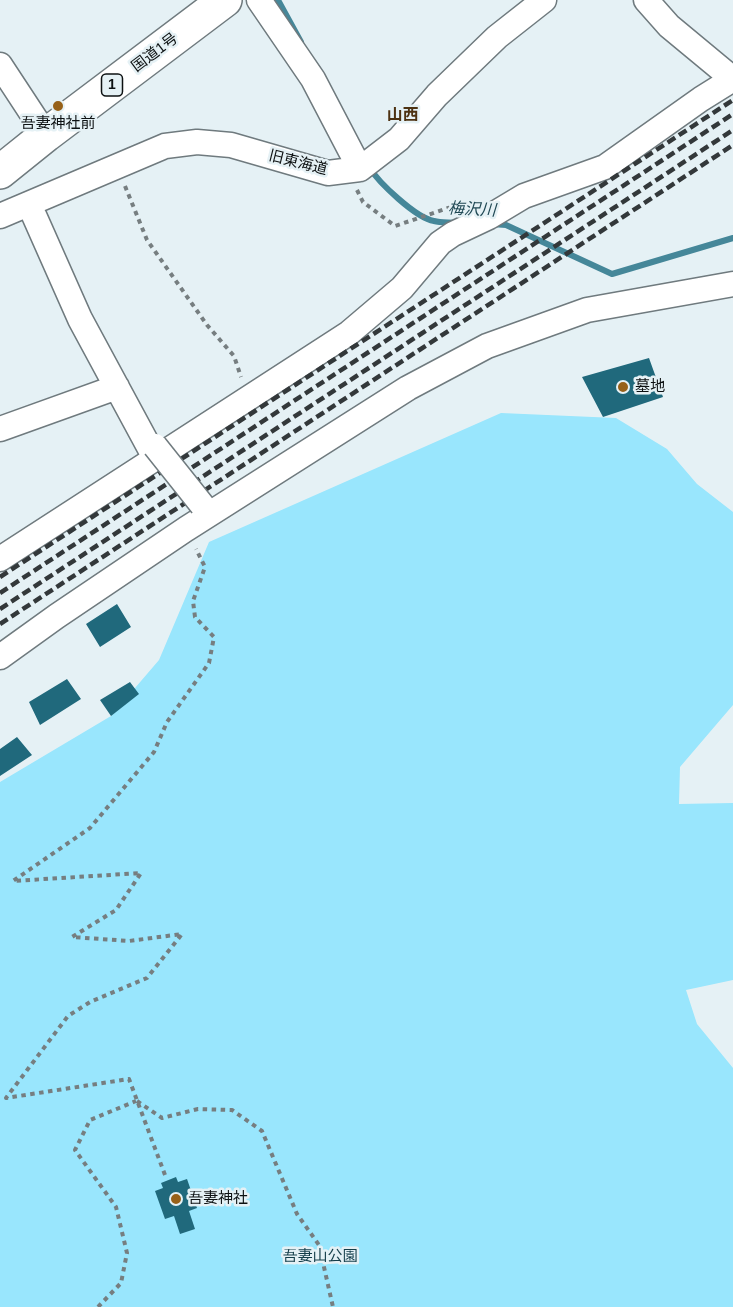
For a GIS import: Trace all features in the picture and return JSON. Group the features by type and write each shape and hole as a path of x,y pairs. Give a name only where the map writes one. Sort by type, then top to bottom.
{"highway":[{"name":"国道1号","path":"0,172 225,0"}],"street":[{"path":"259,0 313,79 362,166 399,139 437,95 497,37 544,0"},
{"path":"0,559 155,452 248,398 349,333 402,288 440,243 453,234 489,217 524,196 605,167 733,79 669,26 646,0"},
{"path":"0,65 46,135"},
{"name":"旧東海道","path":"0,216 165,146 197,142 231,145 328,173 362,166"},
{"path":"29,204 80,319 117,387 155,452 201,505"},
{"path":"0,657 186,529 408,388 487,346 587,310 733,284"},
{"path":"0,429 117,387"}],"path":[{"path":"117,166 147,240 207,325 234,356 248,398"},
{"path":"362,166 363,202 395,226 461,204"},
{"path":"165,1175 129,1079 6,1098 69,1016 90,1002 147,978 183,934 129,941 72,937 116,910 141,873 14,881 90,828 154,752 167,722 209,663 214,636 195,617 193,601 205,567 186,529"},
{"path":"98,1307 121,1283 126,1253 116,1207 75,1150 90,1120 136,1101"},
{"path":"136,1101 162,1118 198,1109 232,1110 262,1131 297,1214 319,1245 333,1307"}],"green space":[{"name":"吾妻山公園","path":"501,413 616,418 667,449 697,484 733,512 733,705 680,767 679,804 733,803 733,980 686,990 697,1024 733,1068 733,1307 0,1307 0,782 111,716 159,660 209,542"}],"building":[{"path":"649,358 663,397 603,417 582,377"},
{"path":"117,604 131,627 100,647 86,624"},
{"path":"67,679 81,699 40,725 29,702"},
{"path":"130,682 139,694 111,716 100,700"},
{"path":"17,737 32,755 0,776 0,749"},
{"name":"吾妻神社","path":"176,1177 178,1182 187,1179 197,1208 189,1211 195,1229 180,1234 174,1216 165,1219 155,1191 163,1188 161,1183"}],"waterway":[{"name":"梅沢川","path":"278,0 301,42"},
{"name":"梅沢川","path":"369,167 389,190 418,214 434,221 458,223"},
{"name":"梅沢川","path":"492,224 506,225 612,274 733,238"}],"railway":[{"path":"0,577 733,100"},
{"path":"0,593 733,114"},
{"path":"0,609 733,130"},
{"path":"0,624 733,145"}],"place":[{"name":"吾妻神社前","path":"58,106"},
{"name":"墓地","path":"623,387"},
{"name":"吾妻神社","path":"176,1199"}],"district":[{"name":"山西","path":"403,116"}]}
